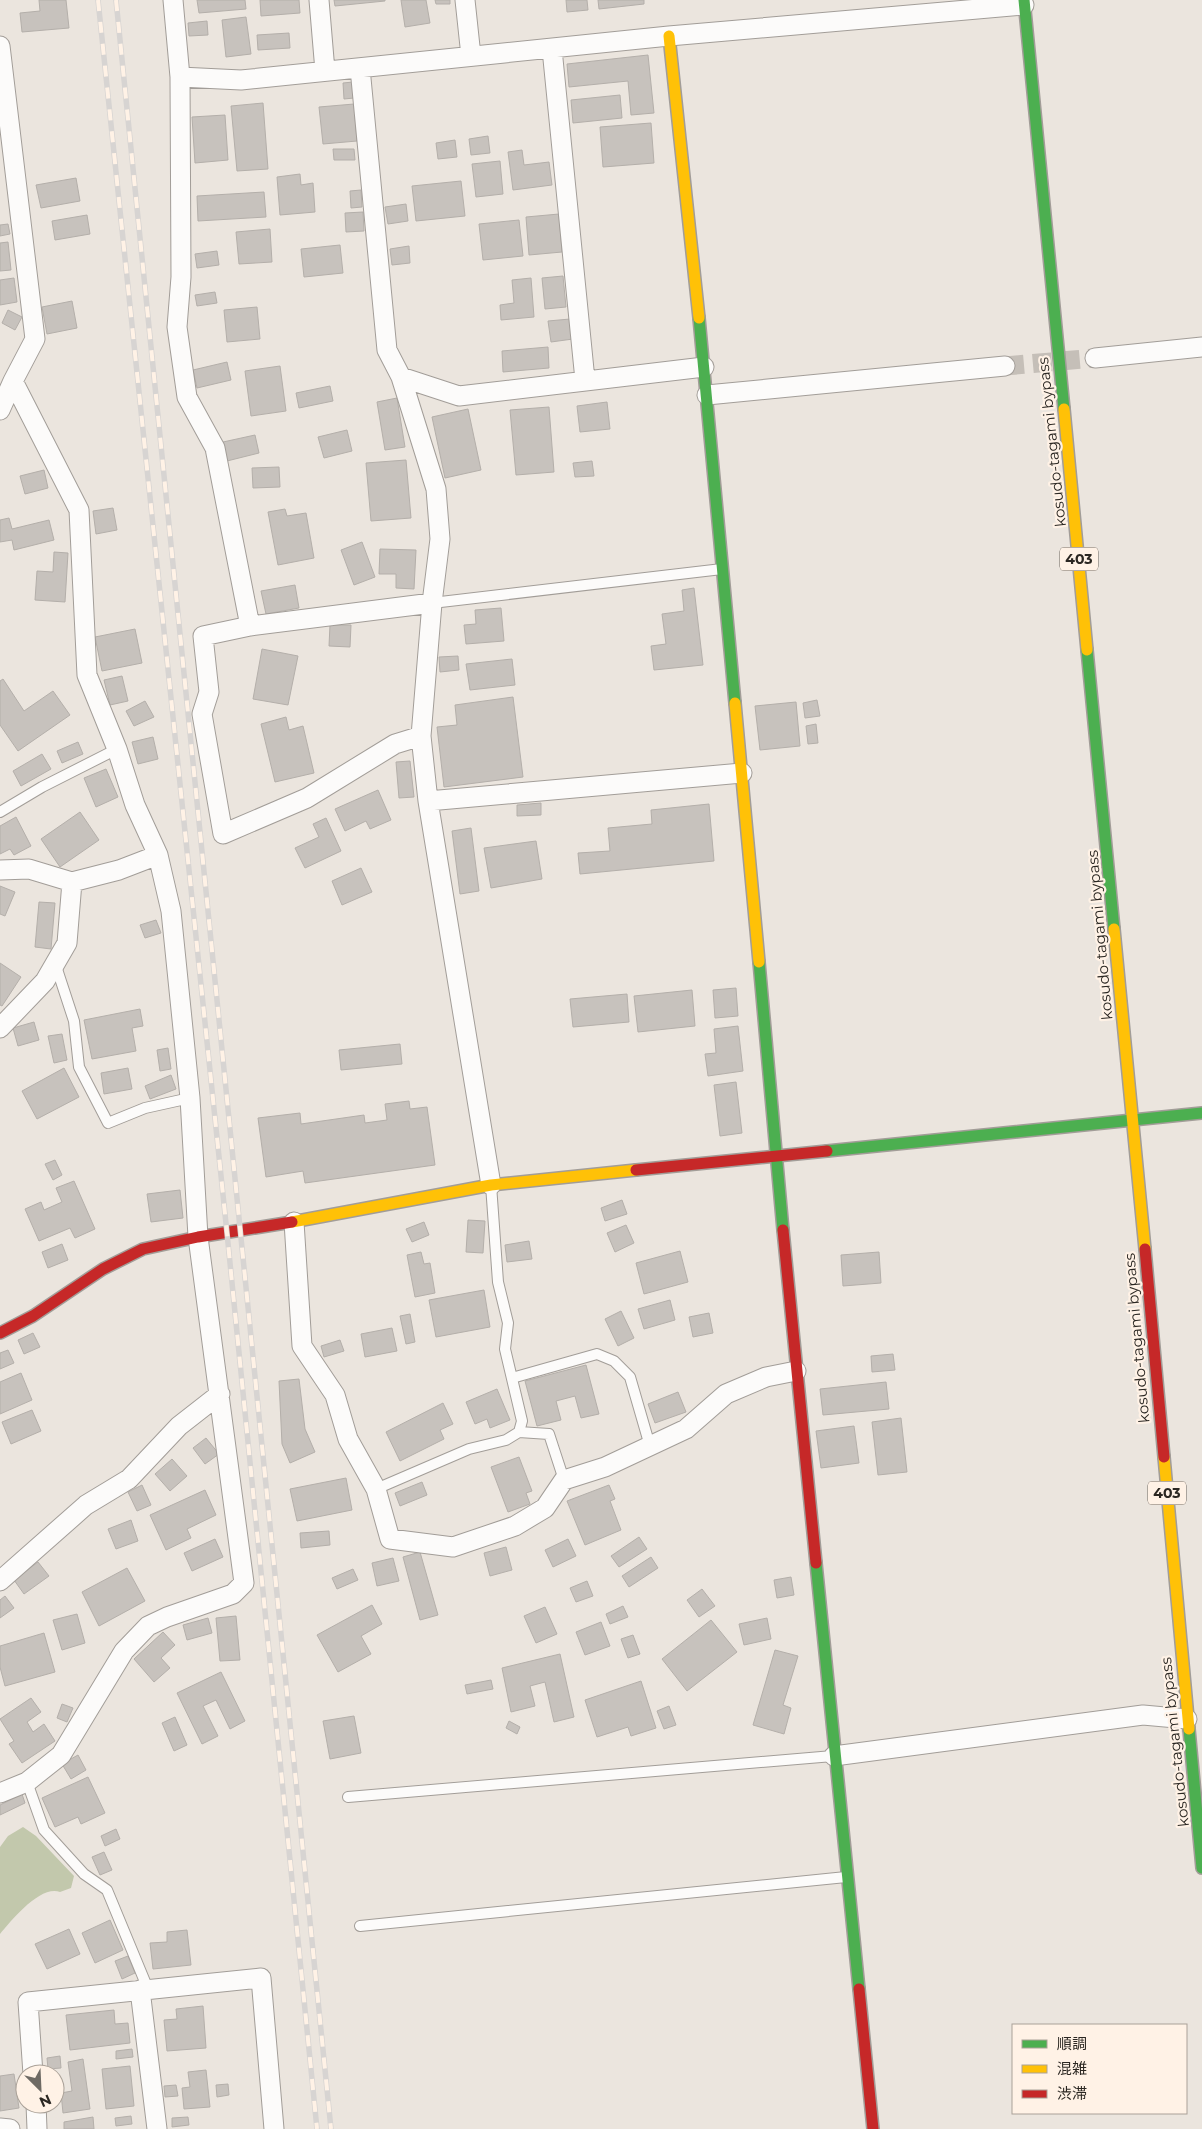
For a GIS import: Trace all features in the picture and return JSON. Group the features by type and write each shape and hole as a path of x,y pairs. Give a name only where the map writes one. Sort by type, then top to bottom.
{"main road":[{"name":"kosudo-tagami bypass","path":"1024,2 1133,1119 1202,1868"},
{"path":"669,36 707,395 796,1371 873,2129"},
{"path":"0,1333 33,1316 103,1269 143,1250 198,1237 294,1222 491,1185 1202,1113"}],"street":[{"path":"173,0 180,78 181,278 177,327 187,397 215,448 250,626"},
{"path":"319,0 325,71"},
{"path":"465,0 471,56"},
{"path":"180,78 241,80 1024,2"},
{"path":"0,46 3,90 35,338 0,410"},
{"path":"552,49 585,380"},
{"path":"360,68 387,350 401,377 436,490 440,539 432,603 421,736 428,801 491,1185"},
{"path":"1095,358 1202,347"},
{"path":"707,395 1005,366"},
{"path":"401,377 459,396 704,367"},
{"path":"0,1793 27,1782 61,1754 124,1651 148,1626 167,1617 233,1594 244,1583 198,1237 190,1098 172,911 158,855 135,805 117,749 87,675 78,510 13,380"},
{"path":"421,736 395,744 307,798 223,834 202,714 209,692 203,636 250,626 432,603"},
{"path":"428,801 742,773"},
{"path":"0,870 29,869 72,882 119,870 158,855"},
{"path":"0,1028 45,980 67,943 72,882"},
{"path":"294,1222 302,1346 335,1395 348,1439 376,1489 390,1539 453,1548 515,1526 545,1508 564,1480 605,1466 686,1429 726,1394 766,1376 796,1371"},
{"path":"0,1581 86,1505 130,1479 180,1426 220,1394"},
{"path":"834,1756 1143,1715 1187,1719"},
{"path":"32,2064 28,2002 260,1978 274,2129"},
{"path":"144,1989 156,2129"},
{"path":"37,2114 38,2129"},
{"path":"0,2128 10,2129"}],"lane":[{"path":"432,603 723,569"},
{"path":"0,812 42,786 117,749"},
{"path":"55,963 74,1021 79,1067 108,1123 145,1108 190,1098"},
{"path":"491,1185 498,1282 508,1323 505,1349 522,1421 519,1432"},
{"path":"512,1378 597,1354 614,1361 630,1377 650,1446"},
{"path":"376,1489 462,1452 506,1440 519,1432 549,1434 564,1480"},
{"path":"348,1797 834,1756"},
{"path":"27,1782 44,1830 84,1874 107,1890 144,1989"},
{"path":"360,1926 847,1877"}],"green space":[{"path":"23,1827 36,1836 74,1876 71,1888 60,1892 52,1891 35,1899 0,1934 0,1847 8,1836"}],"building":[{"path":"39,0 66,0 69,28 22,32 20,13 40,11"},
{"path":"197,0 245,0 246,9 199,13"},
{"path":"260,0 299,0 300,13 261,16"},
{"path":"334,0 385,0 385,1 335,6"},
{"path":"401,0 426,0 430,23 405,27"},
{"path":"435,0 450,0 450,4 436,4"},
{"path":"566,0 587,0 588,10 567,12"},
{"path":"598,0 644,0 644,4 599,9"},
{"path":"246,17 251,54 226,57 222,20"},
{"path":"207,21 208,35 189,36 188,23"},
{"path":"289,33 290,48 258,50 257,35"},
{"path":"648,55 654,113 631,115 628,81 569,87 567,64"},
{"path":"353,82 354,98 344,99 343,83"},
{"path":"620,95 622,118 573,123 571,100"},
{"path":"263,103 268,169 237,171 231,106"},
{"path":"354,104 357,141 323,144 319,107"},
{"path":"225,115 228,160 195,163 192,117"},
{"path":"651,123 654,163 603,167 600,127"},
{"path":"488,136 490,153 471,155 469,139"},
{"path":"455,140 457,157 438,159 436,143"},
{"path":"333,149 354,149 355,160 334,160"},
{"path":"522,150 524,165 549,162 552,185 513,190 508,152"},
{"path":"500,161 503,194 476,197 472,164"},
{"path":"300,174 301,185 313,183 315,212 280,215 277,177"},
{"path":"76,178 80,201 41,208 36,185"},
{"path":"461,181 465,216 416,221 412,186"},
{"path":"361,190 362,207 351,208 350,191"},
{"path":"264,192 266,217 198,221 197,196"},
{"path":"406,204 408,221 388,224 385,207"},
{"path":"363,212 364,231 346,232 345,213"},
{"path":"559,214 562,252 529,255 526,217"},
{"path":"87,215 90,234 55,240 52,221"},
{"path":"519,220 523,256 483,260 479,224"},
{"path":"8,224 10,234 0,236 0,225"},
{"path":"270,229 272,262 239,264 236,232"},
{"path":"8,242 11,270 0,271 0,243"},
{"path":"340,245 343,273 304,277 301,249"},
{"path":"409,246 410,263 392,265 390,249"},
{"path":"217,251 219,265 197,268 195,254"},
{"path":"563,276 566,307 545,309 542,278"},
{"path":"14,278 17,302 0,305 0,280"},
{"path":"531,278 534,317 501,320 500,305 514,303 512,280"},
{"path":"215,292 217,303 197,306 195,295"},
{"path":"72,301 77,328 47,334 42,307"},
{"path":"257,307 260,339 227,342 224,310"},
{"path":"8,310 22,317 15,330 2,323"},
{"path":"570,319 573,339 551,342 548,321"},
{"path":"548,347 549,368 503,372 502,351"},
{"path":"227,362 231,380 197,388 193,370"},
{"path":"280,366 286,411 251,416 245,371"},
{"path":"330,386 333,401 299,408 296,393"},
{"path":"397,398 405,447 385,450 377,402"},
{"path":"607,402 610,429 580,432 577,406"},
{"path":"549,407 554,472 516,475 510,410"},
{"path":"468,409 481,470 445,478 432,417"},
{"path":"347,430 352,451 324,458 318,437"},
{"path":"255,435 259,453 227,461 223,442"},
{"path":"406,460 411,518 371,521 366,463"},
{"path":"592,461 594,476 575,477 573,463"},
{"path":"279,467 280,487 253,488 252,468"},
{"path":"44,470 48,488 25,494 20,476"},
{"path":"113,508 117,530 96,534 93,511"},
{"path":"285,509 287,516 306,513 314,558 278,565 268,512"},
{"path":"9,518 12,529 49,520 54,540 14,550 12,540 0,542 0,520"},
{"path":"362,542 375,577 354,585 341,550"},
{"path":"380,549 416,550 414,589 396,588 396,574 379,574"},
{"path":"54,552 68,553 65,602 35,600 37,571 53,572"},
{"path":"295,585 299,608 266,614 261,591"},
{"path":"694,588 703,665 654,670 651,646 666,644 662,614 684,611 682,590"},
{"path":"501,608 504,641 466,644 464,625 476,624 475,610"},
{"path":"330,625 351,625 350,647 329,646"},
{"path":"135,629 142,663 102,671 95,637"},
{"path":"262,649 298,656 288,705 253,699"},
{"path":"458,656 459,670 440,672 439,657"},
{"path":"512,659 515,685 470,690 466,664"},
{"path":"122,676 128,701 110,705 104,680"},
{"path":"3,679 24,711 53,691 70,715 18,751 0,725 0,681"},
{"path":"513,697 523,777 444,787 437,727 457,725 455,705"},
{"path":"817,700 820,716 805,718 803,703"},
{"path":"145,701 154,717 134,726 126,711"},
{"path":"796,702 800,746 760,750 755,706"},
{"path":"286,717 289,730 303,726 314,773 275,782 261,724"},
{"path":"816,724 818,743 808,744 806,726"},
{"path":"153,737 158,759 138,764 132,742"},
{"path":"78,742 83,754 62,763 57,751"},
{"path":"42,754 51,769 21,786 13,771"},
{"path":"410,761 414,797 399,798 396,762"},
{"path":"106,769 118,797 96,807 84,778"},
{"path":"378,790 391,820 370,829 366,821 345,831 335,809"},
{"path":"541,803 541,815 517,816 517,805"},
{"path":"709,804 714,861 580,874 578,853 610,851 608,828 652,824 651,810"},
{"path":"80,812 99,840 60,867 41,839"},
{"path":"16,817 31,846 14,855 10,849 0,854 0,826"},
{"path":"326,818 341,851 305,868 295,848 319,837 313,824"},
{"path":"471,828 479,891 460,894 452,831"},
{"path":"536,841 542,879 491,888 484,848"},
{"path":"361,868 372,892 342,905 332,881"},
{"path":"0,886 15,892 5,916 0,914"},
{"path":"39,902 55,903 51,949 35,947"},
{"path":"156,920 161,933 145,938 140,925"},
{"path":"0,963 21,977 2,1006 0,1005"},
{"path":"736,988 738,1016 715,1018 713,990"},
{"path":"692,990 695,1026 638,1032 634,996"},
{"path":"627,994 629,1022 573,1027 570,999"},
{"path":"140,1009 143,1026 132,1028 136,1051 92,1059 84,1020"},
{"path":"34,1022 39,1040 18,1046 13,1028"},
{"path":"738,1026 743,1071 708,1076 705,1054 716,1053 714,1029"},
{"path":"62,1034 67,1060 54,1063 48,1036"},
{"path":"400,1044 402,1064 341,1070 339,1050"},
{"path":"168,1048 171,1069 160,1071 157,1050"},
{"path":"64,1068 79,1097 37,1119 22,1091"},
{"path":"128,1068 132,1089 104,1094 101,1073"},
{"path":"171,1075 176,1089 150,1099 145,1086"},
{"path":"736,1082 742,1133 720,1136 714,1085"},
{"path":"409,1101 410,1109 427,1107 435,1165 305,1183 303,1171 266,1177 258,1118 300,1113 301,1124 364,1115 365,1123 387,1120 385,1104"},
{"path":"55,1160 62,1175 53,1180 45,1164"},
{"path":"74,1181 95,1229 75,1238 70,1228 39,1241 25,1209 41,1202 44,1210 62,1202 56,1188"},
{"path":"180,1190 183,1218 151,1222 147,1194"},
{"path":"622,1200 627,1214 605,1221 601,1208"},
{"path":"468,1220 485,1221 483,1253 466,1252"},
{"path":"424,1222 429,1235 412,1242 406,1229"},
{"path":"626,1225 634,1243 615,1252 607,1233"},
{"path":"529,1241 532,1259 507,1262 505,1245"},
{"path":"62,1244 68,1260 48,1268 42,1252"},
{"path":"680,1251 688,1282 644,1294 636,1263"},
{"path":"421,1252 424,1264 430,1263 435,1293 415,1297 407,1255"},
{"path":"879,1252 881,1283 843,1286 841,1255"},
{"path":"484,1290 490,1327 436,1337 429,1300"},
{"path":"670,1300 675,1320 644,1329 638,1309"},
{"path":"621,1311 634,1338 618,1346 605,1319"},
{"path":"709,1313 713,1333 693,1337 689,1317"},
{"path":"410,1314 415,1342 406,1344 400,1316"},
{"path":"392,1328 397,1351 365,1357 361,1334"},
{"path":"33,1333 40,1347 24,1354 18,1340"},
{"path":"340,1340 344,1351 324,1357 321,1346"},
{"path":"8,1350 14,1363 0,1369 0,1353"},
{"path":"893,1354 895,1370 872,1372 871,1356"},
{"path":"586,1365 599,1414 581,1418 575,1396 556,1401 561,1420 537,1426 525,1381"},
{"path":"21,1373 32,1400 0,1414 0,1382"},
{"path":"299,1379 305,1429 315,1452 290,1463 282,1444 279,1381"},
{"path":"886,1382 889,1409 823,1415 820,1389"},
{"path":"497,1389 510,1420 490,1428 487,1419 475,1424 466,1402"},
{"path":"678,1392 686,1412 655,1423 648,1404"},
{"path":"443,1403 453,1424 440,1430 444,1439 400,1461 386,1432"},
{"path":"32,1410 41,1431 11,1444 2,1422"},
{"path":"901,1418 907,1472 878,1475 872,1422"},
{"path":"854,1426 859,1463 821,1468 816,1431"},
{"path":"206,1438 219,1454 205,1464 193,1448"},
{"path":"519,1457 532,1491 526,1493 530,1504 508,1512 491,1467"},
{"path":"172,1459 187,1476 170,1491 155,1474"},
{"path":"346,1478 352,1510 297,1521 290,1489"},
{"path":"422,1482 427,1495 400,1506 395,1493"},
{"path":"142,1485 151,1505 137,1511 128,1492"},
{"path":"609,1485 615,1499 610,1501 621,1530 585,1545 567,1501"},
{"path":"205,1490 216,1515 187,1529 191,1538 166,1550 150,1515"},
{"path":"131,1520 138,1541 116,1549 108,1529"},
{"path":"329,1531 330,1545 301,1548 300,1533"},
{"path":"639,1537 647,1549 619,1567 611,1556"},
{"path":"215,1539 223,1557 192,1571 184,1553"},
{"path":"568,1539 576,1556 553,1567 545,1550"},
{"path":"506,1547 512,1570 490,1576 484,1553"},
{"path":"420,1552 438,1615 420,1620 403,1557"},
{"path":"651,1557 658,1568 629,1587 622,1576"},
{"path":"393,1558 399,1581 377,1586 372,1563"},
{"path":"38,1562 49,1576 24,1594 14,1580"},
{"path":"127,1568 145,1601 99,1626 82,1592"},
{"path":"353,1569 358,1580 337,1589 332,1578"},
{"path":"791,1577 794,1595 777,1598 774,1580"},
{"path":"587,1581 593,1596 576,1602 570,1588"},
{"path":"702,1589 715,1606 699,1617 687,1600"},
{"path":"5,1596 14,1608 0,1618 0,1600"},
{"path":"372,1605 382,1624 361,1636 371,1654 338,1672 317,1635"},
{"path":"623,1606 628,1617 610,1624 606,1614"},
{"path":"545,1607 557,1634 536,1643 524,1616"},
{"path":"77,1614 85,1643 62,1650 53,1620"},
{"path":"236,1616 240,1660 220,1661 216,1618"},
{"path":"208,1618 212,1633 187,1640 183,1625"},
{"path":"767,1618 771,1639 744,1645 739,1624"},
{"path":"711,1620 737,1652 687,1691 662,1659"},
{"path":"601,1622 610,1646 585,1655 576,1632"},
{"path":"163,1632 175,1645 161,1658 170,1668 154,1682 134,1659"},
{"path":"44,1633 55,1672 5,1686 0,1667 0,1646"},
{"path":"633,1635 640,1654 628,1658 621,1639"},
{"path":"775,1650 798,1656 783,1705 791,1708 784,1734 753,1725"},
{"path":"560,1654 574,1717 554,1722 545,1682 530,1686 535,1706 511,1712 502,1668"},
{"path":"221,1672 245,1721 230,1729 216,1700 203,1706 218,1736 202,1744 177,1693"},
{"path":"491,1680 493,1689 467,1694 465,1685"},
{"path":"641,1681 656,1728 631,1736 628,1727 597,1737 585,1700"},
{"path":"31,1698 41,1712 27,1722 33,1732 44,1724 55,1741 22,1763 9,1744 14,1741 0,1719"},
{"path":"62,1704 73,1708 67,1722 57,1718"},
{"path":"669,1706 676,1725 664,1729 657,1711"},
{"path":"354,1716 361,1753 330,1759 323,1721"},
{"path":"175,1717 187,1745 174,1751 162,1723"},
{"path":"509,1721 520,1727 517,1734 506,1728"},
{"path":"78,1755 86,1770 71,1779 62,1764"},
{"path":"88,1777 105,1813 81,1824 78,1817 55,1827 42,1798"},
{"path":"22,1794 25,1803 0,1815 0,1805"},
{"path":"116,1829 120,1839 105,1846 101,1836"},
{"path":"104,1852 112,1870 100,1875 92,1857"},
{"path":"110,1920 123,1950 95,1963 82,1933"},
{"path":"69,1929 80,1954 47,1969 35,1944"},
{"path":"187,1930 191,1965 153,1969 150,1943 167,1942 167,1932"},
{"path":"128,1956 135,1973 122,1979 115,1961"},
{"path":"203,2006 206,2048 167,2051 164,2020 177,2019 176,2009"},
{"path":"114,2010 115,2024 128,2023 130,2043 70,2050 66,2015"},
{"path":"132,2049 133,2057 116,2059 116,2051"},
{"path":"60,2056 61,2064 48,2064 47,2058"},
{"path":"83,2059 90,2109 65,2113 65,2092 72,2091 68,2062"},
{"path":"130,2066 134,2106 106,2109 102,2069"},
{"path":"206,2070 210,2107 184,2109 182,2088 190,2087 188,2072"},
{"path":"14,2074 15,2109 0,2111 0,2076"},
{"path":"228,2084 229,2095 217,2097 216,2085"},
{"path":"176,2085 178,2096 165,2097 164,2086"},
{"path":"131,2116 132,2124 116,2126 115,2118"},
{"path":"93,2117 94,2129 64,2129 64,2122"},
{"path":"188,2117 189,2125 172,2127 172,2118"}],"tunnel":[{"path":"1005,366 1095,358"}],"railway":[{"path":"98,0 227,1233 317,2129"},
{"path":"116,0 331,2129"}],"traffic: fast":[{"path":"1024,0 1064,409"},
{"path":"699,318 735,703"},
{"path":"1087,650 1114,929"},
{"path":"759,962 783,1230"},
{"path":"827,1151 1202,1113"},
{"path":"816,1563 859,1989"},
{"path":"1189,1729 1202,1868"}],"traffic: slow":[{"path":"669,36 699,318"},
{"path":"1064,409 1087,650"},
{"path":"735,703 759,962"},
{"path":"1114,929 1145,1249"},
{"path":"292,1222 491,1185 636,1170"},
{"path":"1164,1457 1189,1729"}],"traffic: jam":[{"path":"636,1170 827,1151"},
{"path":"0,1333 33,1316 103,1269 143,1249 198,1237 292,1222"},
{"path":"783,1230 816,1563"},
{"path":"1145,1249 1164,1457"},
{"path":"859,1989 873,2129"}]}
